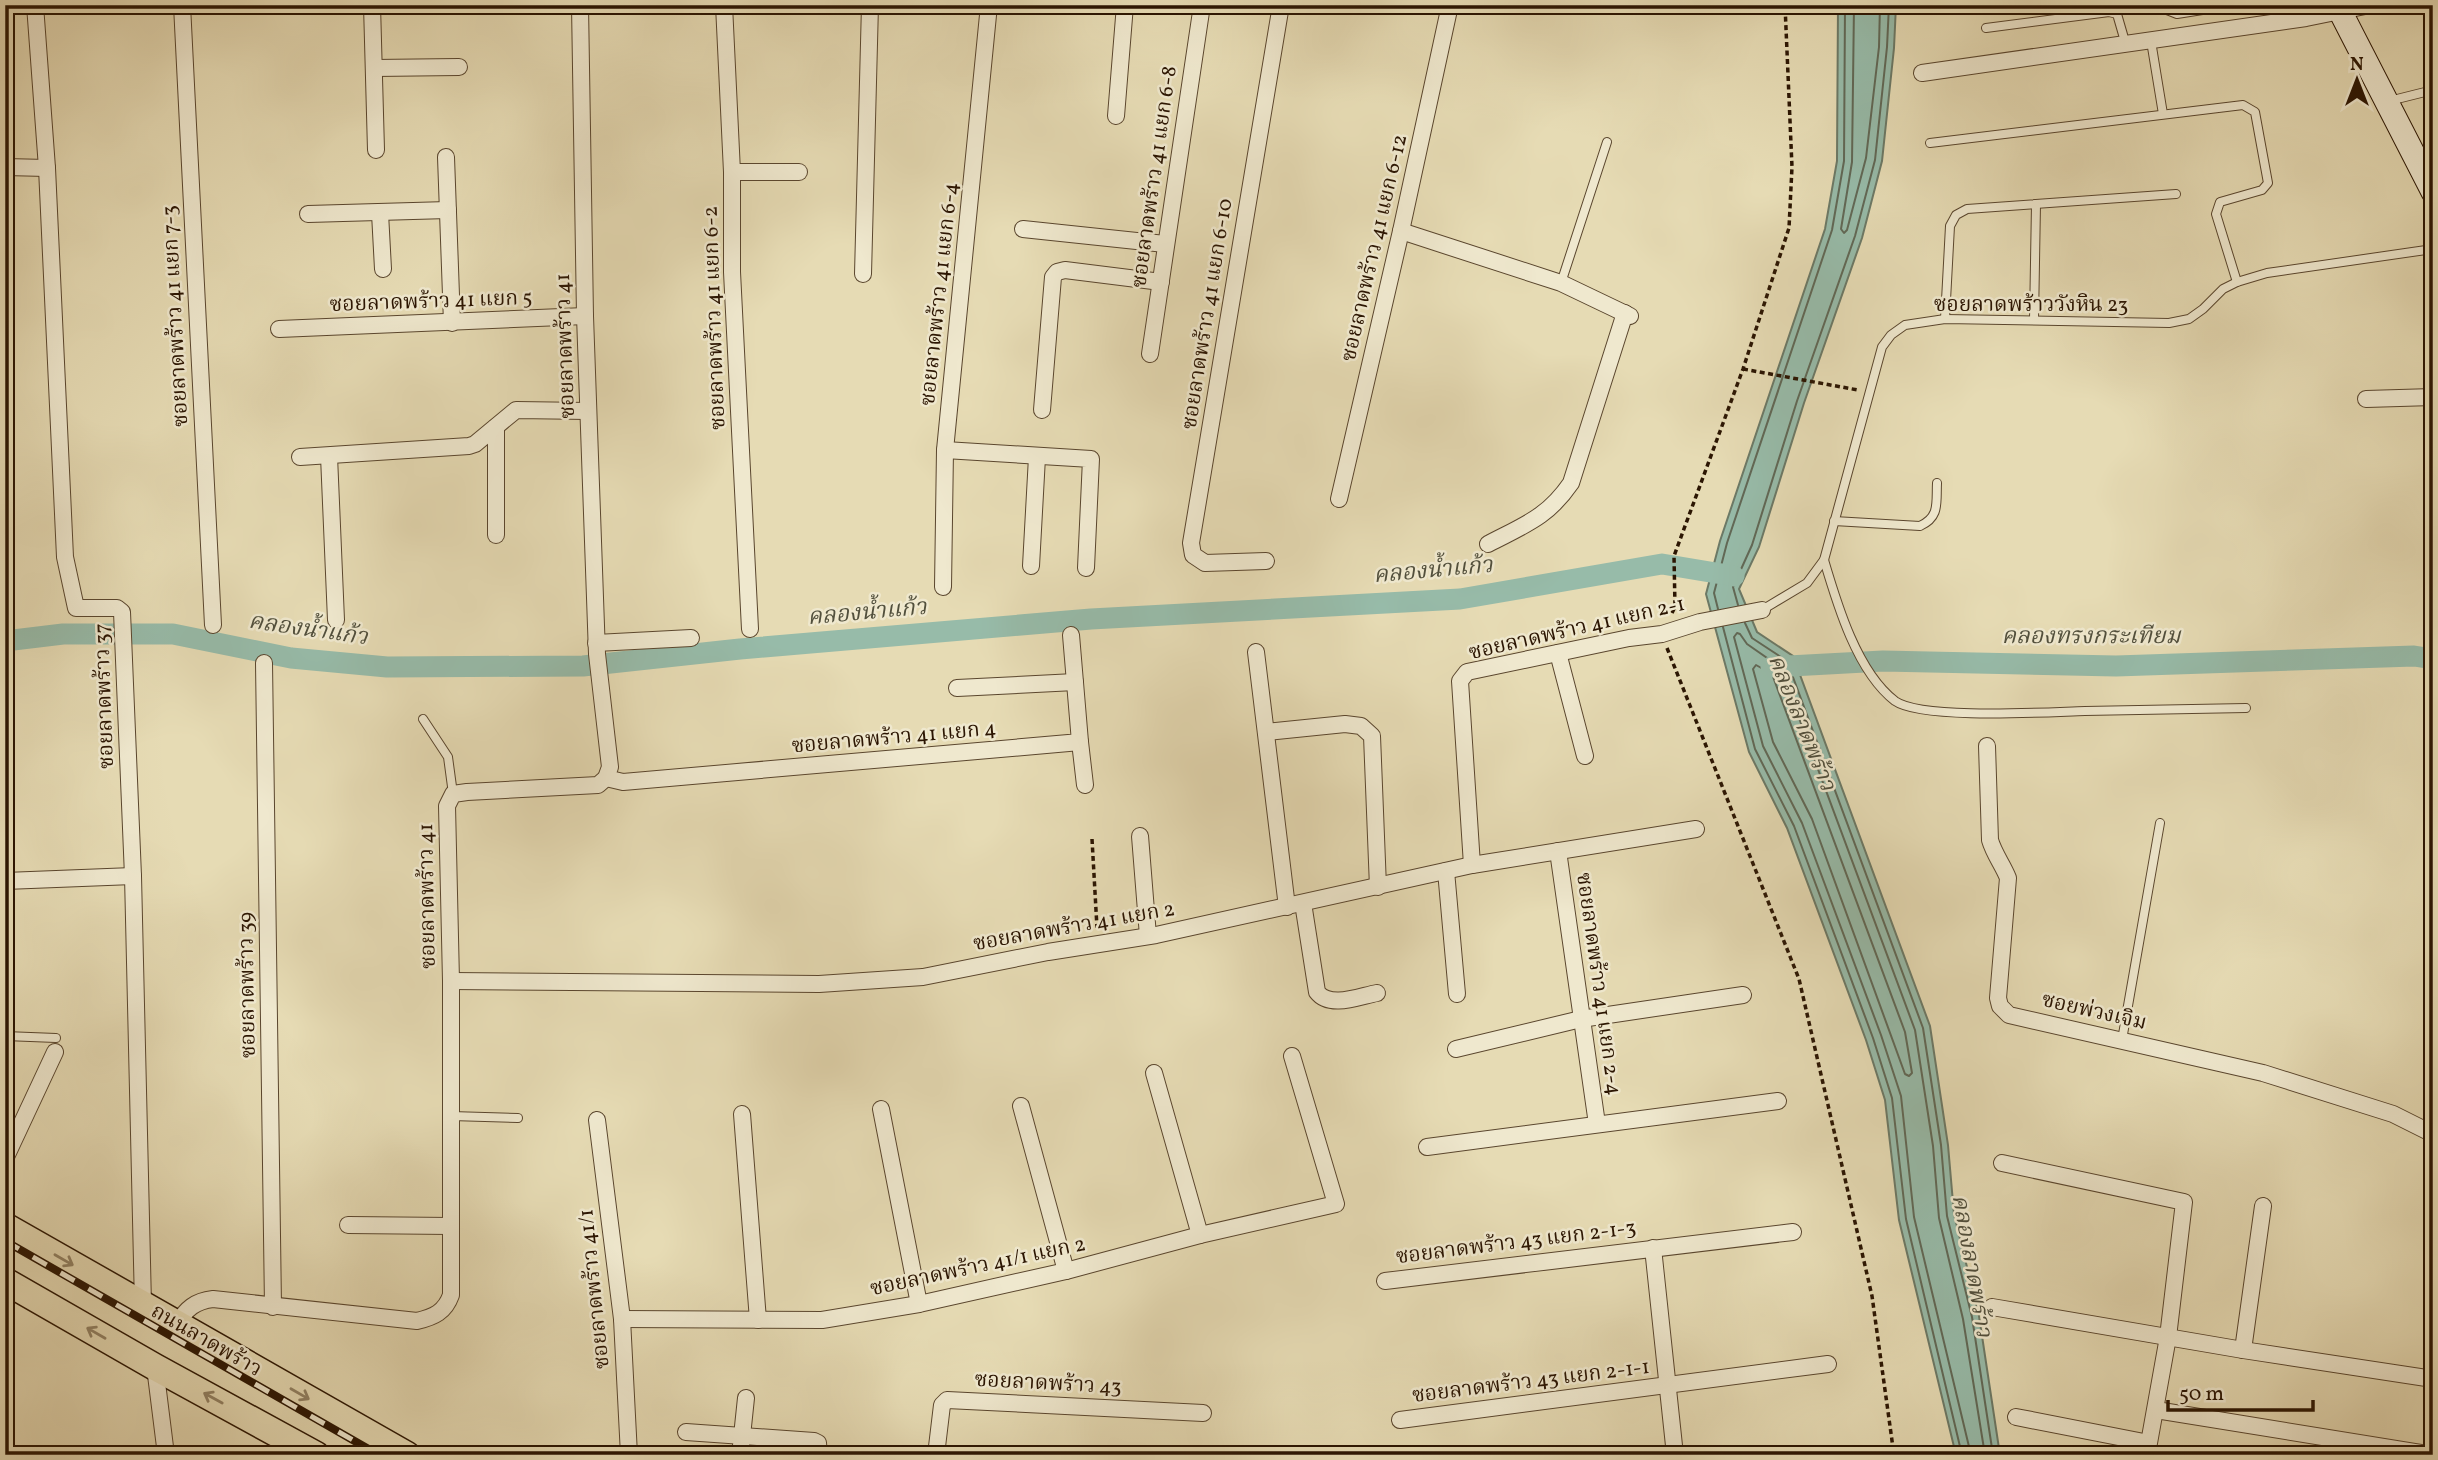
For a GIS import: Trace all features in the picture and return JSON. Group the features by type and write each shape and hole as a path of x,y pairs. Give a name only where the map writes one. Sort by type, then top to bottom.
{"main road":[{"path":"2338,9 2433,192"},
{"name":"ถนนลาดพร้าว","path":"5,1226 407,1455"},
{"path":"5,1281 316,1455"}],"street":[{"name":"ซอยลาดพร้าว 37","path":"36,5 47,168 65,557 76,608 117,608 122,612 133,876 142,1305"},
{"name":"ซอยลาดพร้าว 41 แยก 7-3","path":"182,5 213,625"},
{"path":"372,5 376,150"},
{"name":"ซอยลาดพร้าว 41","path":"580,5 588,411 597,648 610,767 606,778"},
{"name":"ซอยลาดพร้าว 41 แยก 6-2","path":"724,5 732,172 732,272 750,629"},
{"path":"863,274 870,5"},
{"name":"ซอยลาดพร้าว 41 แยก 6-4","path":"943,587 945,450 989,5"},
{"path":"1116,116 1125,5"},
{"name":"ซอยลาดพร้าว 41 แยก 6-8","path":"1150,354 1202,5"},
{"name":"ซอยลาดพร้าว 41 แยก 6-10","path":"1266,561 1205,563 1193,555 1191,543 1281,5"},
{"name":"ซอยลาดพร้าว 41 แยก 6-12","path":"1339,499 1450,5"},
{"path":"1922,73 2126,45 2370,5"},
{"path":"374,68 459,67"},
{"path":"446,157 452,323"},
{"path":"5,167 47,168"},
{"path":"732,172 799,172"},
{"path":"308,214 448,210"},
{"path":"380,213 383,269"},
{"path":"1023,229 1165,244"},
{"path":"1401,231 1561,283 1628,314 1571,483 1545,514 1488,544"},
{"path":"1042,410 1053,277 1057,272 1065,270 1160,282"},
{"name":"ซอยลาดพร้าว 41 แยก 5","path":"279,329 585,316"},
{"path":"2366,398 2433,397"},
{"path":"300,457 469,446 519,410 588,411"},
{"path":"496,427 496,536"},
{"path":"945,450 1091,459 1086,568"},
{"path":"330,456 336,621"},
{"path":"1031,566 1037,457"},
{"name":"ซอยลาดพร้าว 41 แยก 2-1","path":"1472,865 1460,681 1467,672 1629,638 1662,634 1700,622 1762,610"},
{"path":"1071,635 1085,785"},
{"path":"597,648 691,638"},
{"path":"1256,652 1266,732 1295,905 1317,992 1322,999 1331,1002 1377,993"},
{"path":"1558,653 1584,756"},
{"name":"ซอยลาดพร้าว 39","path":"264,663 273,1307"},
{"path":"957,688 1075,682"},
{"path":"1266,732 1345,724 1361,726 1372,736 1378,887"},
{"name":"ซอยลาดพร้าว 41 แยก 4","path":"606,778 623,782 1080,742"},
{"name":"ซอยพ่วงเจิม","path":"1987,746 1990,840 2008,878 1998,998 2000,1006 2009,1015 2263,1073 2393,1114 2433,1134"},
{"path":"453,794 589,786 598,785 606,778"},
{"name":"ซอยลาดพร้าว 41","path":"177,1324 183,1313 201,1300 213,1299 417,1321 431,1318 442,1311 451,1295 451,981 447,806 453,794"},
{"name":"ซอยลาดพร้าว 41 แยก 2","path":"451,981 819,984 923,977 1148,936 1472,865 1696,829"},
{"path":"1140,836 1148,936"},
{"name":"ซอยลาดพร้าว 41 แยก 2-4","path":"1558,851 1597,1124"},
{"path":"1446,871 1457,994"},
{"path":"5,881 133,876"},
{"path":"1456,1049 1581,1018 1743,995"},
{"path":"5,1159 55,1045"},
{"name":"ซอยลาดพร้าว 41/1 แยก 2","path":"622,1319 822,1320 919,1304 1066,1271 1200,1235 1336,1204 1292,1056"},
{"path":"1154,1073 1200,1235"},
{"path":"1427,1147 1778,1101"},
{"path":"1021,1105 1066,1271"},
{"path":"881,1109 919,1304"},
{"path":"742,1114 758,1320"},
{"name":"ซอยลาดพร้าว 41/1","path":"597,1120 622,1319 629,1455"},
{"path":"2002,1163 2183,1202 2168,1338 2149,1443 2016,1417"},
{"path":"2243,1350 2263,1206"},
{"path":"348,1225 451,1226"},
{"name":"ซอยลาดพร้าว 43 แยก 2-1-3","path":"1385,1281 1793,1233"},
{"path":"1653,1248 1675,1455"},
{"path":"1992,1307 2168,1338 2433,1379"},
{"name":"ซอยลาดพร้าว 43 แยก 2-1-1","path":"1400,1420 1828,1364"},
{"path":"155,1367 166,1455"},
{"path":"740,1455 746,1398"},
{"name":"ซอยลาดพร้าว 43","path":"936,1455 942,1405 947,1400 1203,1413"},
{"path":"2155,1410 2433,1455"},
{"path":"685,1432 814,1441 818,1443 819,1455"}],"lane":[{"path":"2166,5 2166,10 2177,14 2234,5"},
{"path":"1986,28 2109,12 2117,14 2126,45"},
{"path":"2151,41 2163,114"},
{"path":"2386,102 2433,90"},
{"path":"1930,143 2249,106 2255,112 2268,183 2262,190 2220,202 2216,214 2237,282"},
{"path":"1561,283 1607,142"},
{"path":"1945,319 1950,226 1956,215 1967,209 2176,194"},
{"path":"2034,320 2036,204"},
{"name":"ซอยลาดพร้าววังหิน 23","path":"1762,610 1807,583 1824,560 1882,347 1891,335 1905,326 1945,319 2169,323 2189,319 2223,289 2267,273 2433,249"},
{"path":"1834,521 1920,526 1930,522 1935,514 1937,483"},
{"path":"1824,560 1840,617 1874,680 1897,702 1930,711 1986,713 2246,708"},
{"path":"423,719 447,757 453,794"},
{"path":"2122,1040 2160,823"},
{"path":"5,1036 55,1045"},
{"path":"451,1116 518,1118"}],"path":[{"path":"1785,5 1792,167 1789,228 1743,369 1674,556 1675,607 1662,634 1799,979 1872,1296 1894,1455"},
{"path":"1743,369 1869,393"},
{"path":"1092,839 1098,944"}],"water":[{"name":"คลองลาดพร้าว","path":"1838,5 1896,5 1882,161 1862,238 1804,403 1759,547 1739,589 1757,632 1793,656 1930,1026 1948,1145 1954,1214 1979,1316 2000,1455 1956,1455 1899,1220 1885,1100 1866,1040 1787,828 1749,752 1706,594 1720,541 1825,229 1837,161"}],"waterway":[{"name":"คลองน้ำแก้ว","path":"5,641 63,634 173,634 291,658 387,667 583,666 740,649 1091,619 1460,599 1662,564 1734,576"},
{"name":"คลองทรงกระเทียม","path":"1771,667 1883,661 2116,666 2414,656 2433,659"}],"railway":[{"path":"5,1241 379,1455"}]}
